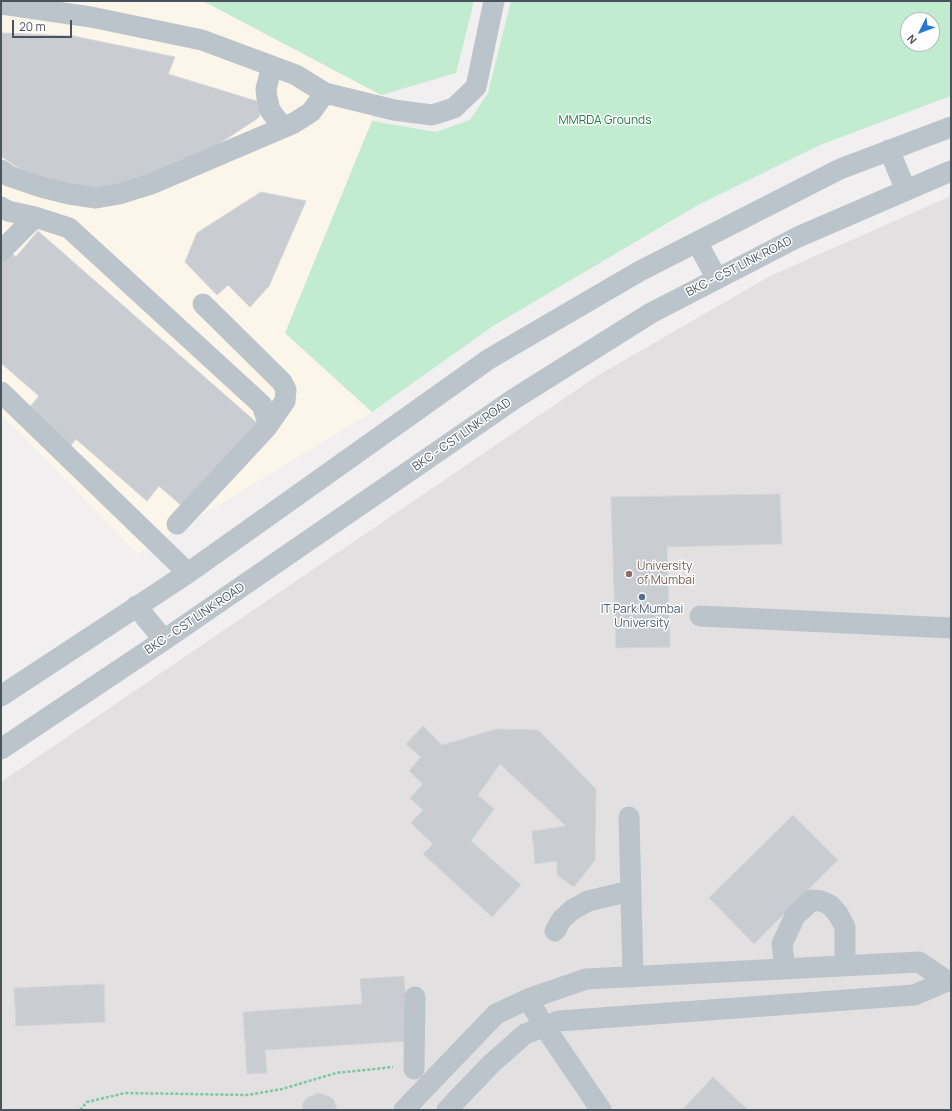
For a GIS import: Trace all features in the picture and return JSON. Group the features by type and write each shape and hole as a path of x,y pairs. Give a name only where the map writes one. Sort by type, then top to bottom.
{"street":[{"path":"1,4 91,17 202,40 296,75 325,93 394,110 432,115 454,108 476,87 494,1"},
{"path":"272,66 266,89 267,98 270,110 283,128"},
{"path":"1,170 9,176 41,187 96,198 119,194 151,184 294,123 311,112 325,93"},
{"path":"1,696 188,573 490,359 640,271 840,169 951,127"},
{"path":"889,150 906,190"},
{"name":"BKC - CST LINK ROAD","path":"1,749 164,640 514,399 651,313 798,237 951,171"},
{"path":"1,207 8,211 35,217 69,228 262,405 267,420 267,427"},
{"path":"1,251 35,217"},
{"path":"697,242 717,279"},
{"path":"177,524 267,427 285,401 286,390 282,382 203,304"},
{"path":"1,392 188,573"},
{"path":"136,606 164,640"},
{"path":"700,616 951,628"},
{"path":"629,817 633,977"},
{"path":"555,931 562,920 572,910 588,901 630,891"},
{"path":"785,969 782,944 795,916 812,900 821,901 830,905 838,914 845,927 845,965"},
{"path":"404,1110 496,1014 528,999 586,979 919,962 949,981"},
{"path":"447,1110 491,1064 525,1034 559,1020 914,995 949,981"},
{"path":"414,1069 415,997"},
{"path":"528,999 544,1026 601,1110"}],"path":[{"path":"80,1110 87,1102 125,1093 248,1095 282,1089 336,1073 392,1067 414,1069"}],"shaded area":[{"path":"1,1 203,1 381,95 373,109 372,121 285,333 372,412 138,554 1,414"},
{"name":"University of Mumbai","path":"951,196 951,1110 1,1110 1,782 597,376 770,276"}],"green space":[{"path":"203,1 474,1 456,73 381,95"},
{"name":"MMRDA Grounds","path":"511,1 951,1 951,96 820,145 698,205 493,326 372,412 285,333 372,121 436,132 470,120 488,93"}],"building":[{"path":"1,33 73,36 175,57 168,74 266,104 258,118 214,147 126,186 85,188 48,181 15,166 1,156"},
{"path":"261,192 306,201 269,286 250,307 228,285 217,295 185,262 197,233"},
{"path":"38,231 257,423 183,507 159,486 147,501 76,439 66,451 29,408 39,396 1,363 1,257 8,250 16,257"},
{"name":"IT Park Mumbai University","path":"780,494 782,544 667,547 670,647 616,648 611,497"},
{"path":"423,726 442,745 497,729 538,730 596,789 595,860 574,887 557,875 557,861 535,864 532,831 566,826 500,764 478,795 494,809 471,841 521,885 492,917 423,854 433,844 411,823 423,810 410,798 423,784 409,771 421,757 406,744"},
{"path":"793,815 838,860 754,944 709,898"},
{"path":"404,976 409,1041 265,1050 267,1073 247,1074 243,1012 362,1004 360,979"},
{"path":"104,984 105,1022 16,1026 14,988"},
{"path":"713,1077 748,1110 682,1110"},
{"path":"318,1093 329,1096 334,1100 337,1110 302,1110 303,1103 307,1098"}],"place":[{"name":"University of Mumbai","path":"629,574"},
{"name":"IT Park Mumbai University","path":"642,597"}]}
